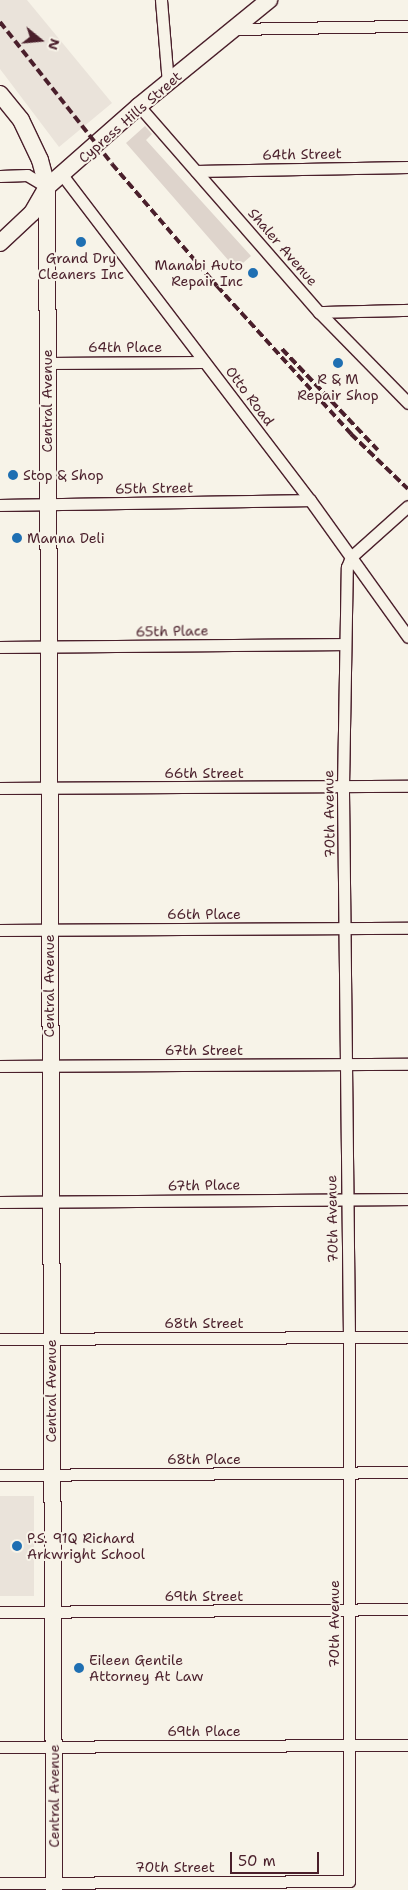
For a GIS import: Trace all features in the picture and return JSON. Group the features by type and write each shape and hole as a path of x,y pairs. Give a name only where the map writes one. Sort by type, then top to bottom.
{"main road":[{"name":"Cypress Hills Street","path":"0,243 32,213 48,187 139,106 269,0"},
{"name":"Central Avenue","path":"0,94 20,120 40,160 48,187 46,505 54,1887"}],"street":[{"path":"162,0 168,83"},
{"path":"232,29 408,26"},
{"name":"Shaler Avenue","path":"139,106 319,312 408,403"},
{"name":"64th Street","path":"196,171 408,168"},
{"path":"0,176 27,175 48,187"},
{"name":"Otto Road","path":"62,176 310,500 408,638"},
{"path":"319,312 408,310"},
{"name":"64th Place","path":"47,363 204,362"},
{"name":"65th Street","path":"0,505 310,500"},
{"path":"351,558 408,506"},
{"name":"70th Avenue","path":"349,1882 349,1337 343,787 347,567 351,558"},
{"name":"65th Place","path":"0,647 345,644"},
{"name":"66th Street","path":"0,788 408,786"},
{"name":"66th Place","path":"0,930 408,928"},
{"name":"67th Street","path":"0,1066 408,1064"},
{"name":"67th Place","path":"0,1202 408,1199"},
{"name":"68th Street","path":"0,1339 408,1337"},
{"name":"68th Place","path":"0,1475 408,1472"},
{"name":"69th Street","path":"0,1612 408,1609"},
{"name":"69th Place","path":"0,1747 408,1745"},
{"name":"70th Street","path":"0,1883 54,1887 349,1882"}],"shaded area":[{"path":"0,0 27,0 112,103 59,147 0,69"},
{"path":"145,126 152,134 146,140 251,256 236,269 126,143"},
{"name":"P.S. 91Q Richard Arkwright School","path":"0,1496 34,1496 34,1596 0,1596"}],"railway":[{"path":"0,22 112,164 217,286 351,434 408,489"},
{"path":"282,349 378,450"}],"place":[{"name":"Grand Dry Cleaners Inc","path":"81,242"},
{"name":"Manabi Auto Repair Inc","path":"253,273"},
{"name":"R & M Repair Shop","path":"338,363"},
{"name":"Stop & Shop","path":"13,475"},
{"name":"Manna Deli","path":"17,538"},
{"name":"P.S. 91Q Richard Arkwright School","path":"17,1546"},
{"name":"Eileen Gentile Attorney At Law","path":"79,1668"}]}
